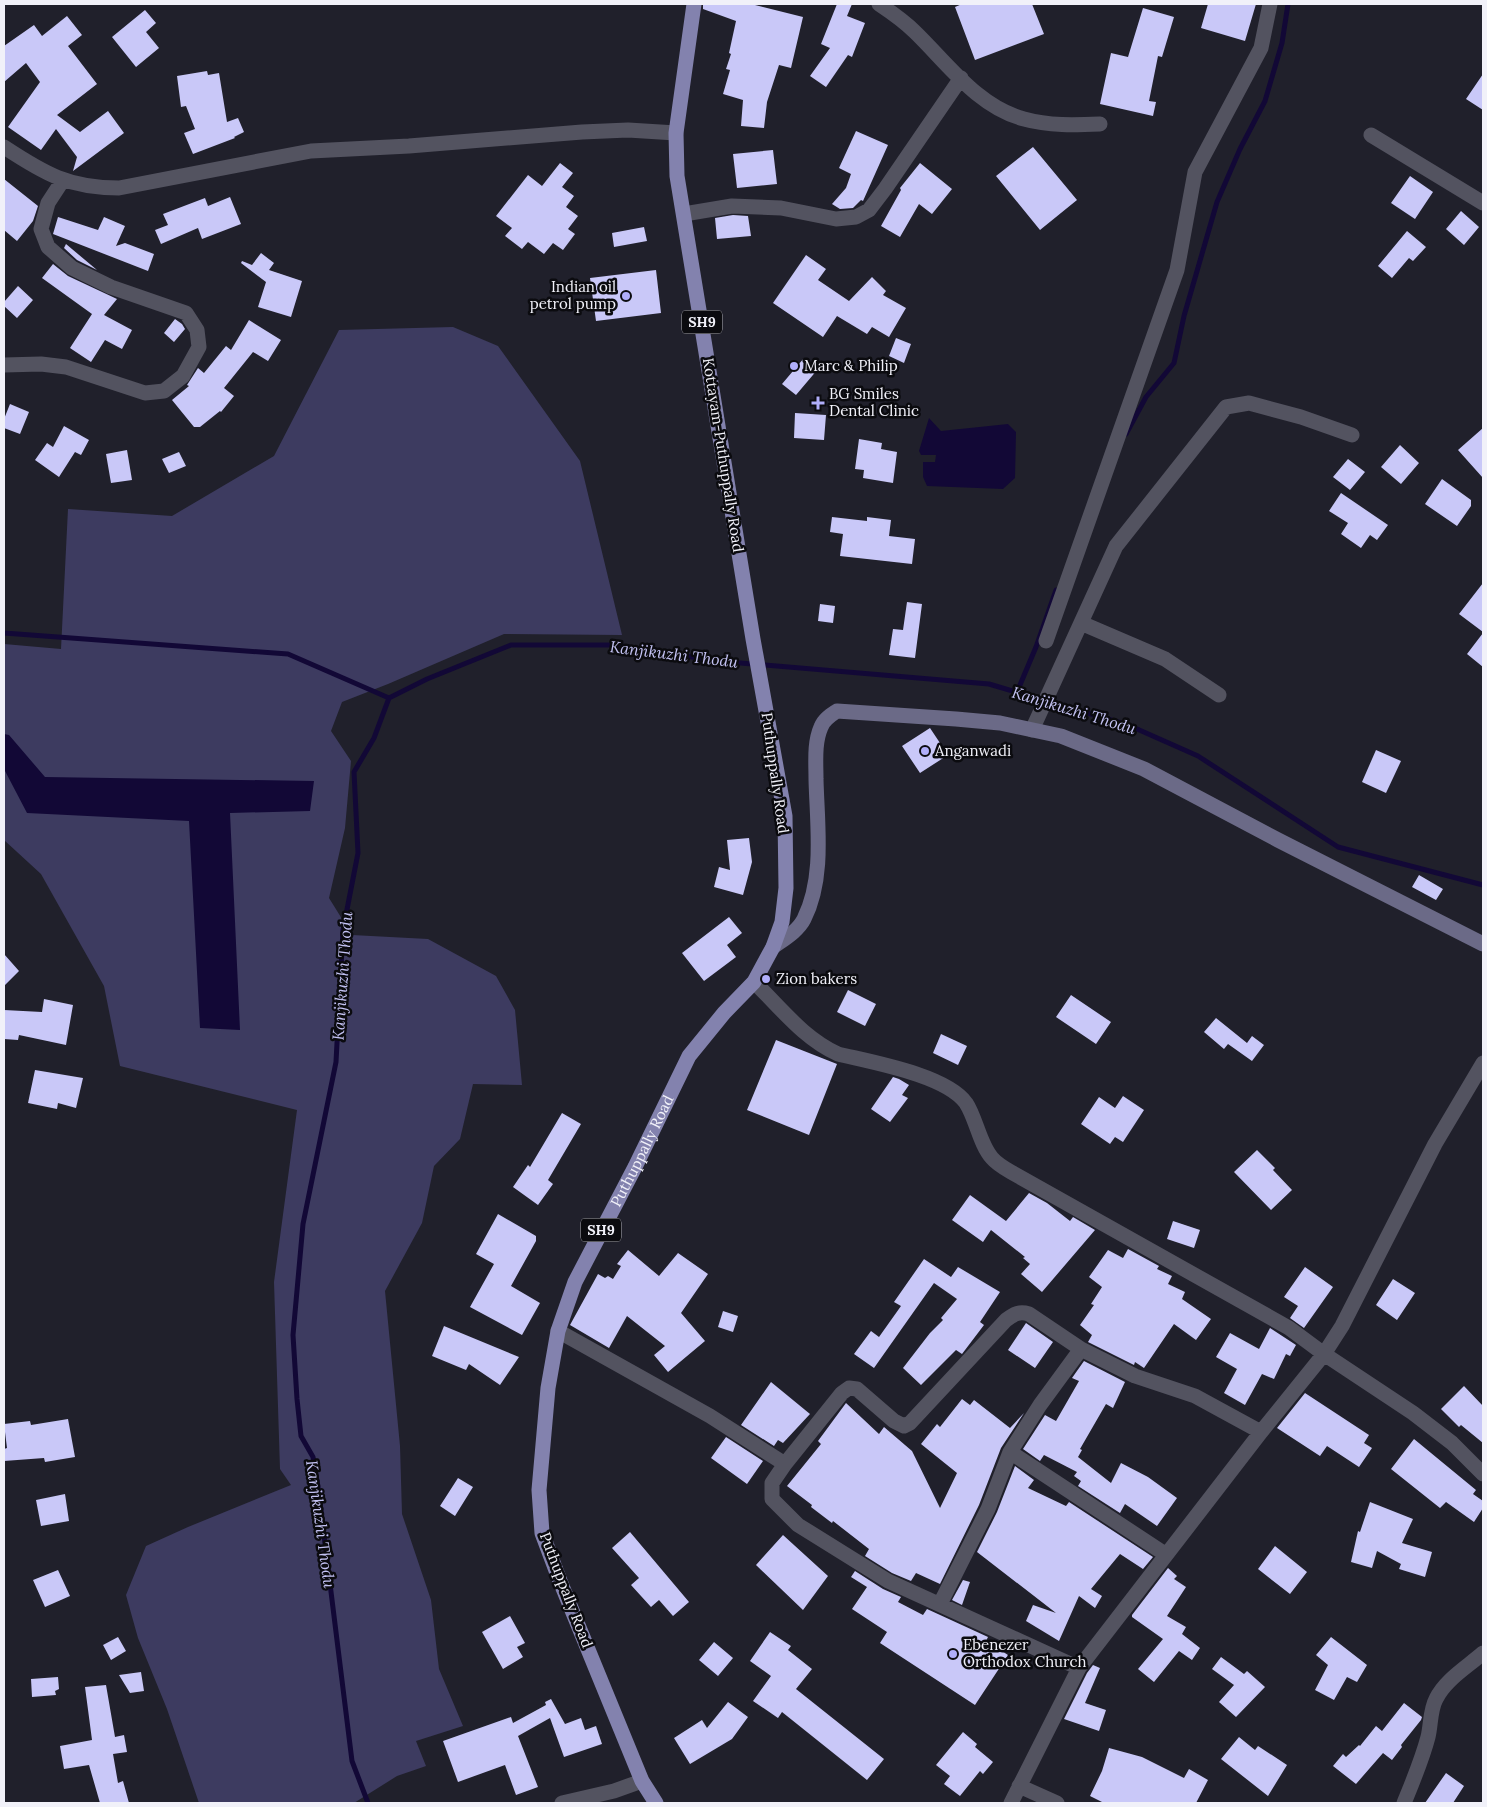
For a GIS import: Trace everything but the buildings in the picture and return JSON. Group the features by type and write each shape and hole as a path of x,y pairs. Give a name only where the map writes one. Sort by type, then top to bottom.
{"main road":[{"name":"Kottayam-Puthuppally Road","path":"694,4 676,133 677,176 752,639 761,678"},
{"name":"Puthuppally Road","path":"656,1803 642,1781 560,1581 542,1532 539,1490 542,1446 548,1388 558,1331 574,1282 635,1167 688,1056 724,1013 754,982 773,947 782,922 786,888 785,816 761,678"}],"street":[{"path":"879,4 914,30 979,96 999,110 1024,120 1063,126 1100,124"},
{"path":"1046,641 1177,270 1195,172 1261,48 1270,4"},
{"path":"684,214 732,206 781,208 836,219 856,217 869,210 885,189 961,78"},
{"path":"4,147 34,167 62,180 89,187 119,188 311,151 409,146 582,132 628,130 676,133"},
{"path":"1371,135 1483,203"},
{"path":"4,365 41,364 66,367 144,393 164,391 183,376 199,347 198,330 186,313 111,287 72,268 48,247 41,228 48,203 62,180"},
{"path":"1032,730 1116,546 1226,406 1249,403 1301,417 1352,435"},
{"path":"1081,623 1166,659 1219,695"},
{"path":"773,947 790,935 804,920 814,889 818,860 816,757 818,736 822,724 837,711 1000,723 1061,736 1144,769 1278,840 1483,944"},
{"path":"754,982 799,1029 829,1050 916,1074 941,1084 957,1094 965,1103 991,1158 1011,1172 1289,1328 1452,1443 1483,1474"},
{"path":"1011,1803 1078,1668 1324,1354 1342,1326 1435,1144 1483,1063"},
{"path":"1078,1668 888,1581 798,1525 772,1499 772,1483 842,1393 849,1388 857,1389 898,1424 904,1426 910,1422 989,1337 1015,1313 1022,1312 1081,1349 1135,1376 1195,1396 1261,1432"},
{"path":"558,1331 710,1416 785,1464"},
{"path":"940,1604 988,1509 1010,1452 1040,1405 1081,1349"},
{"path":"1010,1452 1166,1554"},
{"path":"1404,1803 1422,1760 1436,1697 1449,1681 1483,1654"},
{"path":"562,1803 614,1791 642,1781"},
{"path":"1019,1786 1057,1803"}],"shaded area":[{"path":"453,327 498,346 580,461 622,635 504,634 342,702 331,731 351,761 345,828 329,898 352,935 428,939 496,976 515,1010 522,1085 473,1084 460,1139 434,1166 422,1223 385,1291 400,1446 402,1514 431,1600 439,1669 463,1726 416,1741 426,1766 397,1776 354,1803 199,1803 167,1709 138,1638 126,1595 146,1546 291,1485 280,1469 274,1282 297,1110 120,1066 104,986 41,874 4,840 4,644 61,649 68,509 172,516 274,456 339,330"},
{"path":"929,418 941,431 1008,424 1016,432 1015,478 1003,489 927,486 923,477 923,462 935,462 936,455 921,455 919,451"},
{"path":"4,734 9,735 45,777 314,781 310,811 230,813 240,1030 200,1028 189,821 27,813 4,769"}],"waterway":[{"path":"1126,434 1146,397 1174,363 1184,316 1217,202 1240,149 1265,101 1282,43 1288,4"},
{"path":"1017,692 1036,647 1056,590"},
{"path":"4,633 288,654 389,698"},
{"name":"Kanjikuzhi Thodu","path":"368,1803 352,1761 318,1487 313,1457 301,1436 293,1335 303,1224 336,1062 343,930 358,853 354,772 374,738 389,698 427,679 511,645 615,645 717,661 989,684 1128,725 1198,756 1338,847 1483,885"}],"place":[{"name":"Indian oil petrol pump","path":"626,296"},
{"name":"Marc & Philip","path":"794,366"},
{"name":"BG Smiles Dental Clinic","path":"818,403"},
{"name":"Anganwadi","path":"925,751"},
{"name":"Zion bakers","path":"766,979"},
{"name":"Ebenezer Orthodox Church","path":"953,1654"}]}
